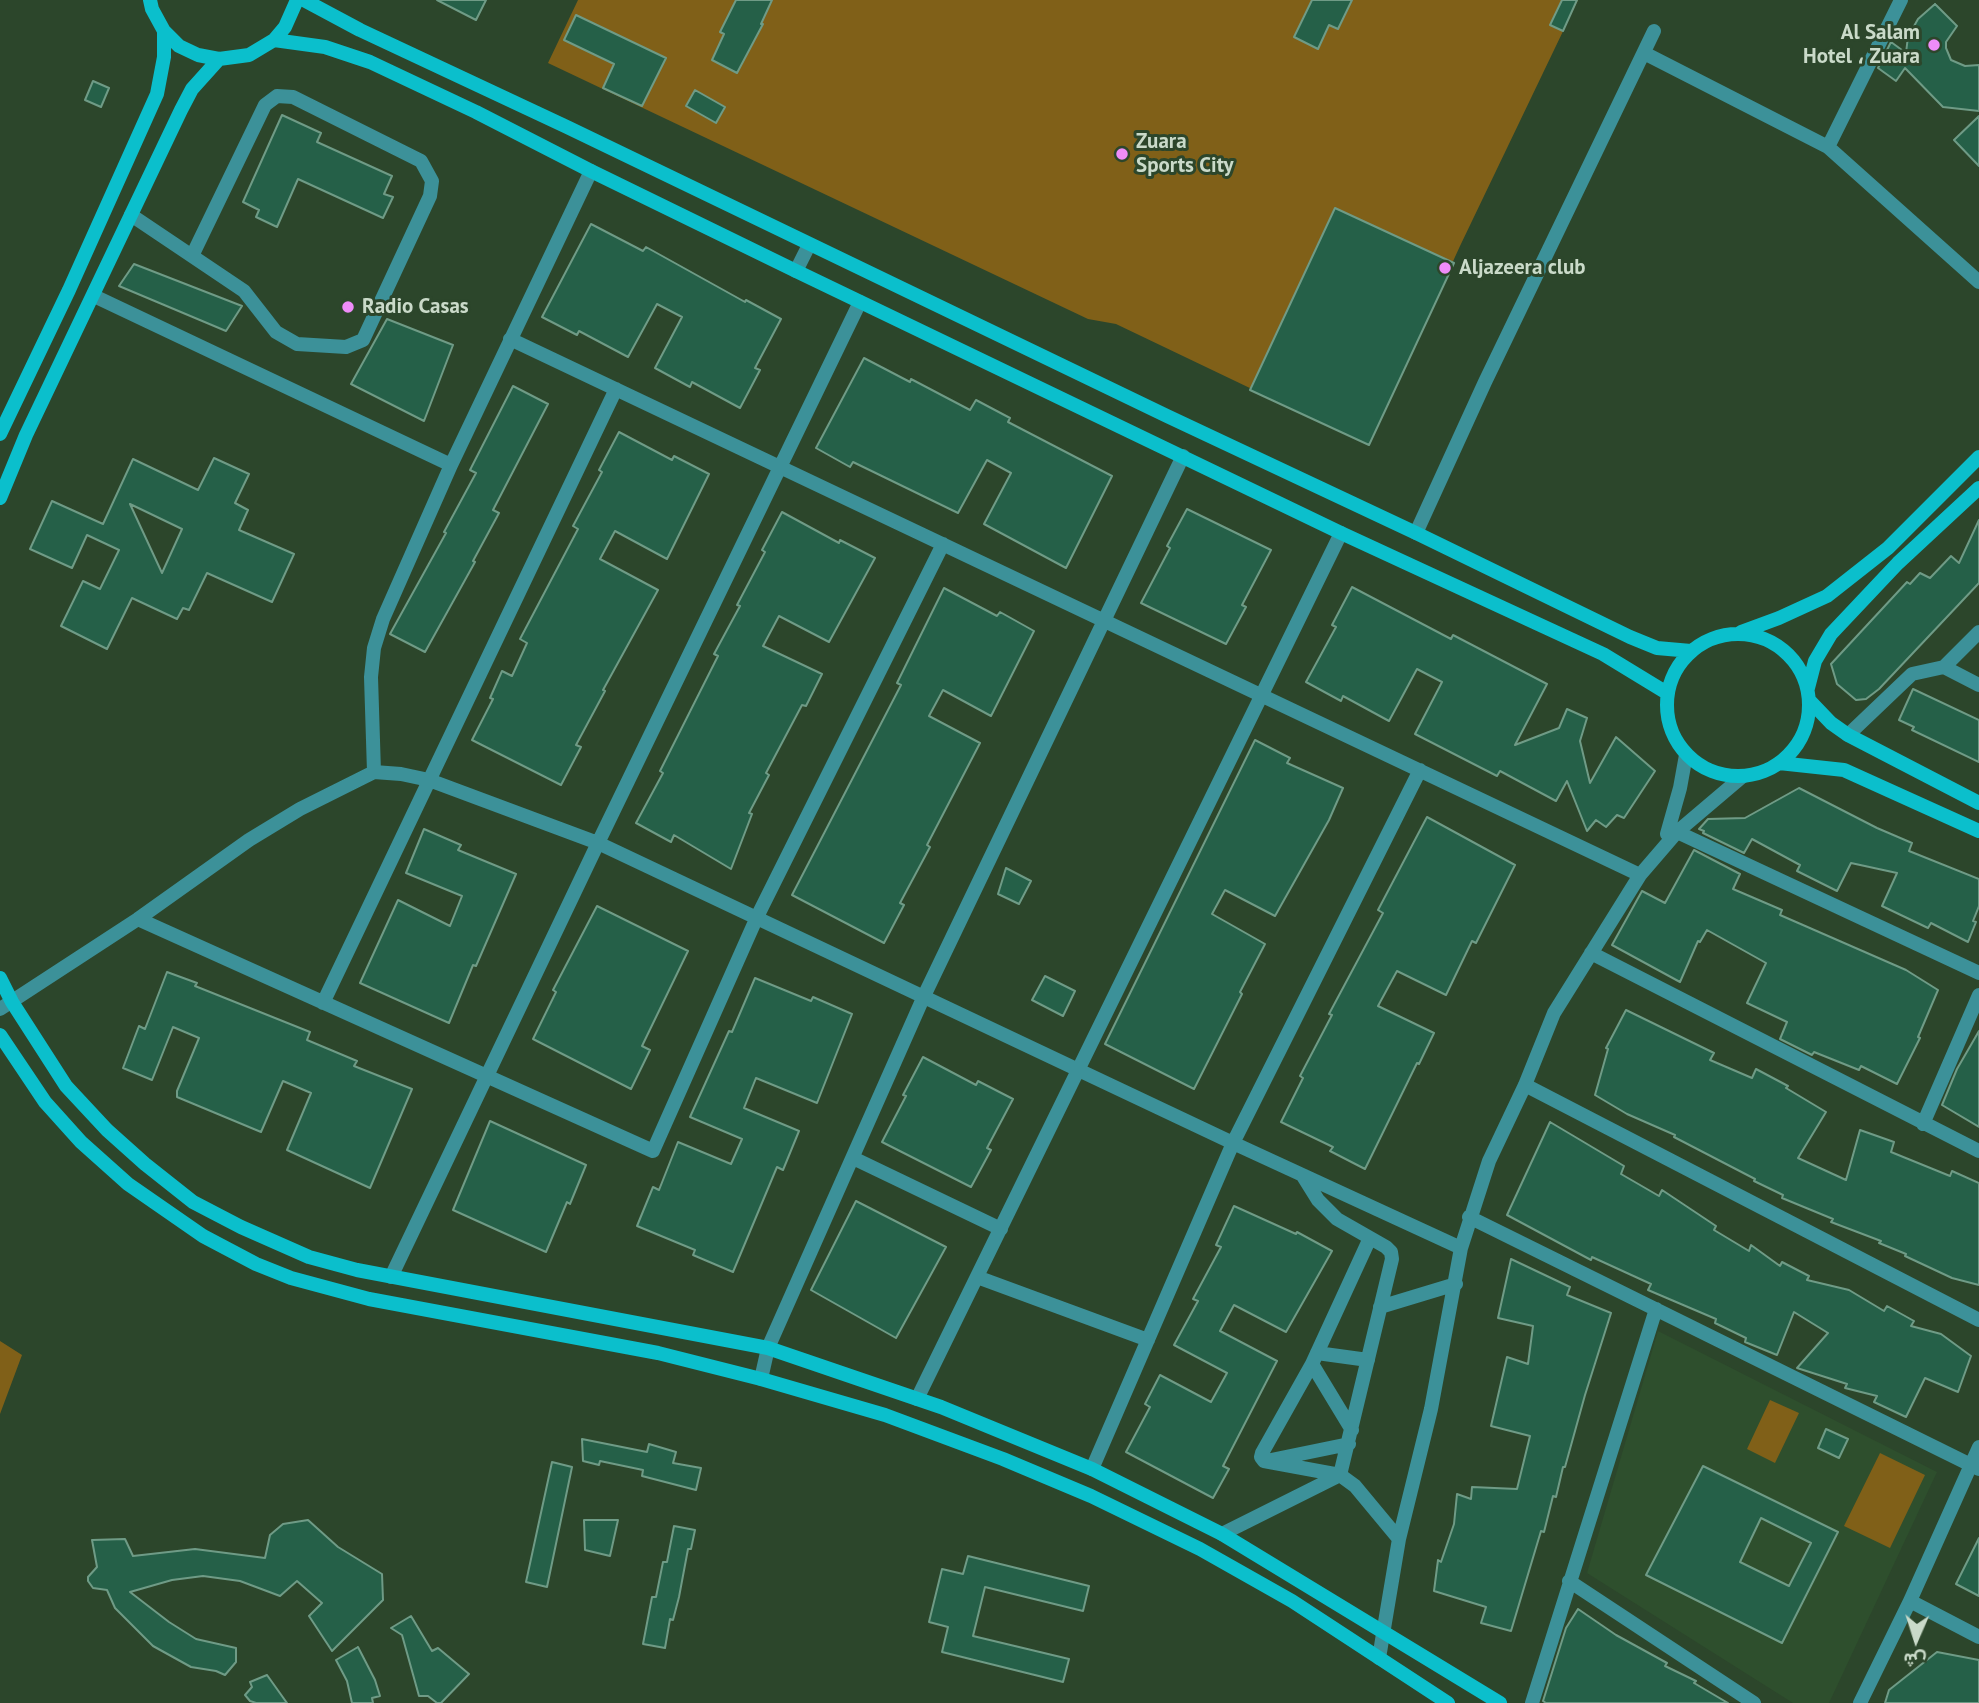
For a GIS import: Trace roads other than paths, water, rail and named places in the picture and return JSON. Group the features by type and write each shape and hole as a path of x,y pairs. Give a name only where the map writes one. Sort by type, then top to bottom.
{"street":[{"path":"150,0 164,31 179,46 198,55 219,59 249,55 274,40 285,27 297,0"},
{"path":"304,0 360,30 1630,637 1657,648 1690,651"},
{"path":"1828,147 1901,0"},
{"path":"0,434 69,290 156,94 164,57 164,31"},
{"path":"1416,533 1485,382 1654,31"},
{"path":"274,40 325,47 370,62 796,271 1341,533 1603,654 1667,694"},
{"path":"1644,53 1828,147 1979,282"},
{"path":"0,498 26,435 191,89 219,59"},
{"path":"131,215 244,291 276,332 297,344 346,346 362,340 430,196 432,181 421,161 293,97 277,96 265,105 192,256"},
{"path":"374,772 371,677 374,648 383,619 451,465 591,171"},
{"path":"796,271 809,245"},
{"path":"94,296 451,465"},
{"path":"391,1277 860,302"},
{"path":"510,339 1640,875"},
{"path":"323,1003 616,389"},
{"path":"761,1379 768,1348 924,996 1102,620 1183,456"},
{"path":"1979,457 1888,548 1827,596 1739,633 1713,638 1690,651 1675,670 1667,694 1666,707 1671,733 1686,755 1703,767 1722,775 1743,776 1762,772 1793,751 1808,718 1815,661 1831,634 1898,563 1979,488"},
{"path":"917,1399 1341,533"},
{"path":"138,919 653,1151 757,917 943,544"},
{"path":"1848,734 1912,674 1944,667 1979,632"},
{"path":"1739,633 1755,635 1783,649 1802,674 1809,695 1831,723 1979,803"},
{"path":"1944,667 1979,685"},
{"path":"1674,829 1686,755"},
{"path":"1779,763 1844,770 1979,831"},
{"path":"1092,1469 1233,1143 1420,770"},
{"path":"6,1005 138,919 249,840 300,809 374,772 401,774 429,780 598,843 1461,1248"},
{"path":"1378,1658 1399,1539 1432,1409 1461,1248 1489,1161 1555,1013 1640,875 1674,829 1743,776"},
{"path":"1674,829 1979,973"},
{"path":"1591,953 1979,1152"},
{"path":"0,978 6,1005 66,1086 107,1130 193,1202 241,1227 309,1257 391,1277 768,1348 917,1399 1092,1469 1222,1534 1500,1703"},
{"path":"1923,1124 1979,995"},
{"path":"0,1035 45,1102 81,1142 128,1184 203,1236 256,1264 291,1278 369,1299 658,1353 885,1415 1003,1459 1091,1496 1200,1549 1292,1601 1448,1703"},
{"path":"1525,1085 1979,1320"},
{"path":"853,1158 1001,1229"},
{"path":"1222,1534 1340,1475 1392,1259 1391,1252 1386,1247 1337,1219 1318,1200 1303,1175"},
{"path":"1469,1217 1974,1467"},
{"path":"1264,1461 1262,1453 1315,1359 1370,1238"},
{"path":"977,1277 1148,1340"},
{"path":"1381,1307 1456,1284"},
{"path":"1532,1703 1656,1309"},
{"path":"1315,1359 1368,1360"},
{"path":"1315,1359 1350,1437"},
{"path":"1264,1461 1350,1437"},
{"path":"1860,1703 1974,1467 1979,1447"},
{"path":"1264,1461 1340,1475 1355,1486 1399,1539"},
{"path":"1569,1581 1754,1703"},
{"path":"1910,1601 1979,1637"}],"place":[{"name":"Al Salam Hotel ، Zuara","path":"1934,45"},
{"name":"Zuara Sports City","path":"1122,154"},
{"name":"Aljazeera club","path":"1445,268"},
{"name":"Radio Casas","path":"348,307"}]}
